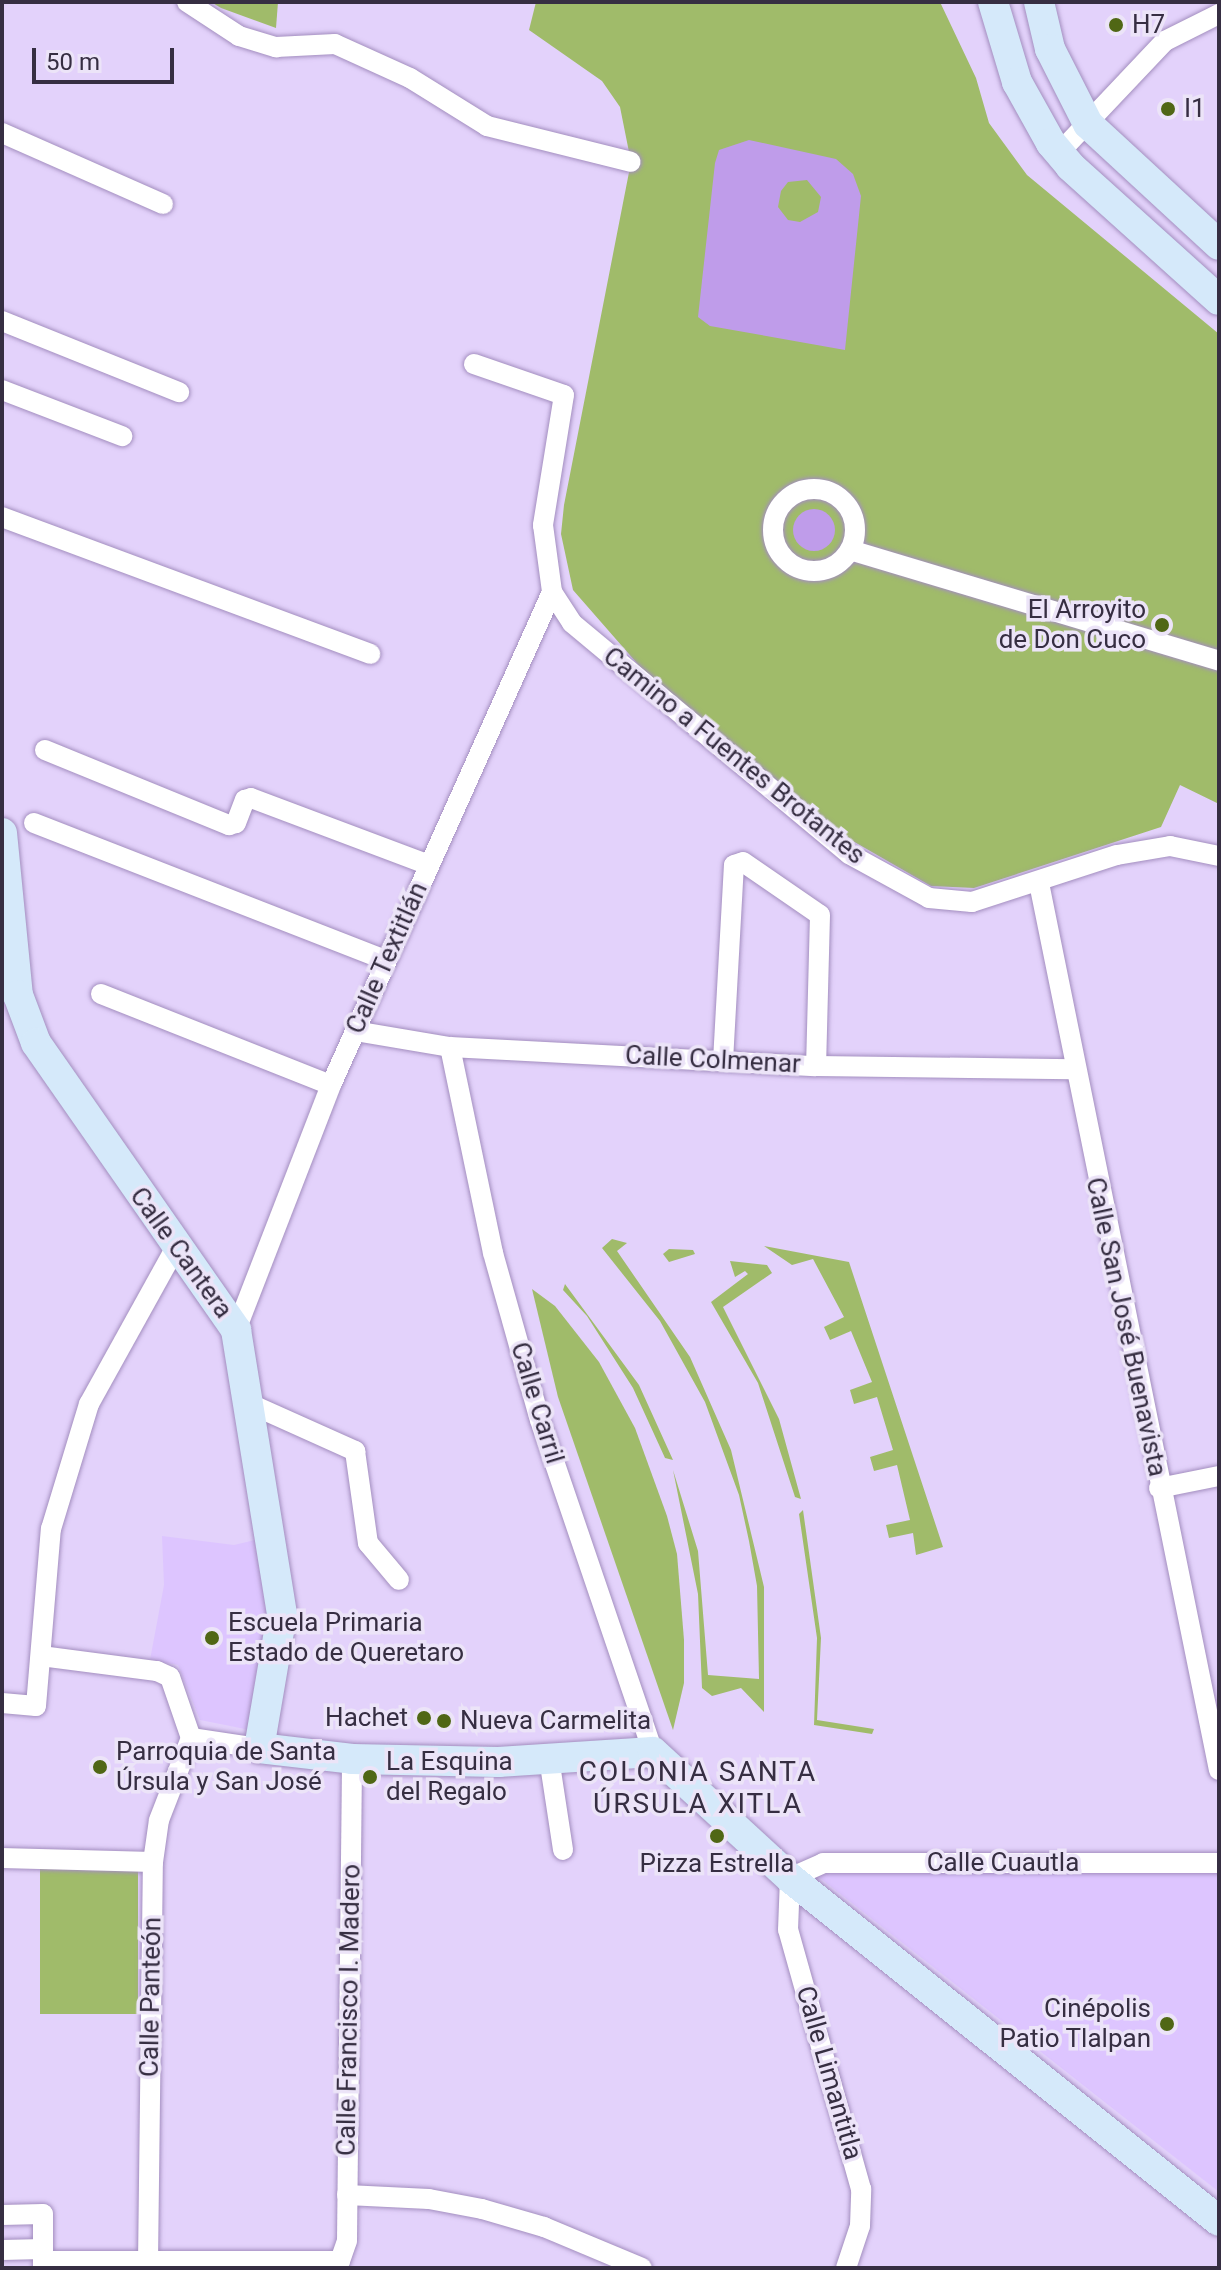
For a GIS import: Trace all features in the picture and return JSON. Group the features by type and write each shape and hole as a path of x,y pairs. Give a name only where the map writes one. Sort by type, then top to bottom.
{"street":[{"path":"187,2 239,36 276,47 335,44 410,78 487,126 631,162"},
{"path":"993,2 1017,82 1059,153 1219,300"},
{"path":"1039,2 1050,49 1088,124 1219,245"},
{"path":"1059,153 1165,41 1219,14"},
{"path":"2,133 163,204"},
{"path":"2,321 179,392"},
{"name":"Camino a Fuentes Brotantes","path":"474,364 564,395 543,525 552,592 572,623 635,679 849,854 929,898 972,902 1039,883 1117,855 1170,846 1219,856"},
{"path":"2,390 122,436"},
{"path":"799,492 831,492 852,516 850,550 825,570 795,567 775,544 776,513 799,492"},
{"path":"2,517 370,654"},
{"path":"850,550 1219,661"},
{"name":"Calle Textitlán","path":"236,1330 331,1085 552,592"},
{"path":"45,750 233,826 251,798 429,865"},
{"path":"34,823 385,960"},
{"name":"Calle Cantera","path":"2,833 8,971 36,1043 175,1249 236,1330 282,1614 259,1748"},
{"path":"723,1061 734,865 743,862 820,915 816,1066"},
{"name":"Calle San José Buenavista","path":"1039,883 1073,1069 1219,1770"},
{"path":"101,994 331,1085"},
{"name":"Calle Colmenar","path":"355,1031 450,1047 816,1066 1073,1069"},
{"name":"Calle Carril","path":"450,1047 493,1253 540,1420 653,1752"},
{"path":"2,1703 36,1706 51,1529 89,1404 175,1249"},
{"path":"246,1402 355,1451 368,1543 399,1580"},
{"path":"1159,1488 1219,1476"},
{"path":"41,1656 157,1671 170,1677 191,1738 352,1759 549,1758 653,1752 790,1878 1219,2221"},
{"name":"Calle Panteón","path":"148,2263 153,1862 159,1820 191,1738"},
{"path":"549,1758 563,1850"},
{"name":"Calle Francisco I. Madero","path":"148,2263 340,2261 347,2241 352,1759"},
{"path":"2,1858 153,1862"},
{"name":"Calle Cuautla","path":"790,1878 823,1863 1219,1863"},
{"name":"Calle Limantitla","path":"790,1878 788,1930 861,2189 860,2226 846,2268"},
{"path":"347,2195 429,2199 482,2209 544,2227 642,2268"},
{"path":"2,2215 43,2214 43,2259"},
{"path":"2,2250 43,2259 102,2265 148,2263"}],"shaded area":[{"path":"749,140 836,159 853,174 861,196 845,350 710,326 698,317 719,150","holes":["807,180 821,197 818,212 800,222 788,220 778,207 781,191 788,182"]},
{"path":"814,509 829,515 835,530 829,545 814,551 799,545 793,530 799,515"},
{"name":"Escuela Primaria Estado de Queretaro","path":"162,1536 234,1545 259,1539 275,1616 250,1730 200,1720 178,1665 150,1660 164,1585"},
{"path":"1219,1866 1219,2192 815,1874 817,1868"}],"green space":[{"path":"211,2 278,2 276,28 221,8"},
{"path":"536,2 940,2 976,78 989,123 1027,175 1219,334 1219,804 1180,785 1161,827 974,888 931,886 851,840 649,677 573,590 561,534 564,505 631,162 620,107 602,81 529,30"},
{"path":"612,1239 627,1243 617,1251 690,1357 731,1450 764,1587 764,1712 741,1688 712,1696 702,1688 698,1594 673,1470 698,1551 708,1675 759,1679 757,1586 749,1541 739,1495 705,1402 660,1321 602,1248"},
{"path":"764,1246 849,1262 943,1547 916,1555 913,1533 889,1538 886,1525 910,1520 897,1465 874,1471 870,1457 893,1450 877,1397 854,1404 850,1390 872,1382 851,1331 830,1340 824,1327 844,1317 813,1259 792,1265"},
{"path":"669,1249 693,1250 695,1254 669,1262 663,1254"},
{"path":"730,1261 767,1265 772,1273 723,1307 779,1419 801,1499 795,1497 758,1383 711,1302 748,1274 745,1271 735,1277"},
{"path":"565,1284 639,1385 673,1460 665,1458 633,1388 587,1316 563,1290"},
{"path":"532,1289 555,1306 599,1362 635,1428 667,1516 677,1554 684,1640 684,1683 673,1730 558,1397"},
{"path":"803,1510 821,1638 817,1720 874,1729 872,1734 814,1725 817,1638 799,1514"},
{"path":"40,1868 138,1868 138,2014 40,2014"}],"place":[{"name":"H7","path":"1116,25"},
{"name":"I1","path":"1168,109"},
{"name":"El Arroyito de Don Cuco","path":"1162,625"},
{"name":"Escuela Primaria Estado de Queretaro","path":"212,1638"},
{"name":"Hachet","path":"424,1718"},
{"name":"Nueva Carmelita","path":"444,1721"},
{"name":"Parroquia de Santa Úrsula y San José","path":"100,1767"},
{"name":"La Esquina del Regalo","path":"370,1777"},
{"name":"Pizza Estrella","path":"717,1836"},
{"name":"Cinépolis Patio Tlalpan","path":"1167,2024"}],"district":[{"name":"COLONIA SANTA ÚRSULA XITLA","path":"698,1788"}]}
